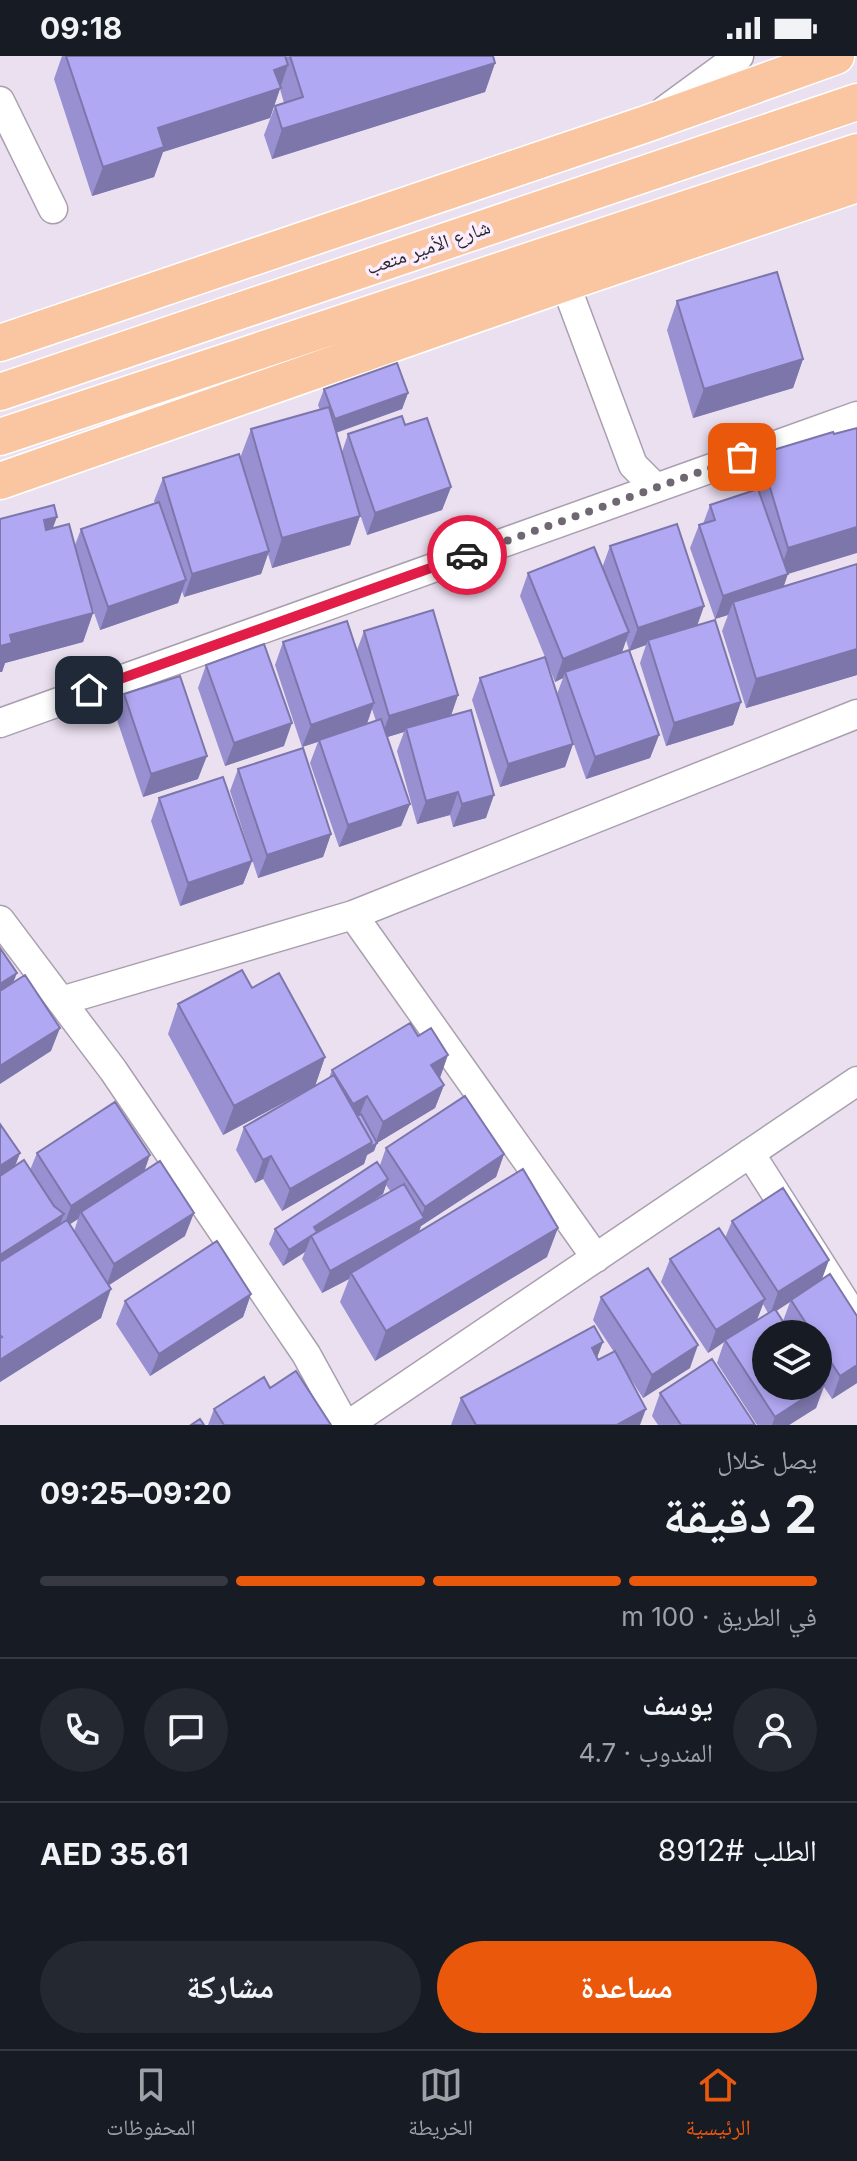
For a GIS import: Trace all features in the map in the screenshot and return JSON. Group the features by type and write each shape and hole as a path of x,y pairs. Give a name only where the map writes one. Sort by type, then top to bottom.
{"main road":[{"path":"0,343 646,124 836,56"},
{"name":"شارع الأمير متعب","path":"0,392 857,102"},
{"path":"0,437 857,152"},
{"path":"0,481 857,184"}],"street":[{"path":"646,124 739,56"},
{"path":"0,101 53,209"},
{"path":"565,283 633,465 656,488"},
{"path":"0,723 857,416"},
{"path":"61,1001 353,915 857,714"},
{"path":"353,915 596,1258"},
{"path":"0,920 113,1070 306,1354 347,1425 857,1081"},
{"path":"750,1153 857,1321"}],"building":[{"path":"66,56 285,56 288,65 274,70 281,88 158,128 164,147 103,167"},
{"path":"290,56 493,56 495,63 282,129 275,106 303,97"},
{"path":"777,272 803,359 704,389 677,301"},
{"path":"397,363 408,393 335,419 324,389"},
{"path":"329,407 360,516 282,538 251,429"},
{"path":"402,416 405,425 427,418 451,487 375,513 348,434"},
{"path":"857,428 857,527 788,548 760,454"},
{"path":"239,454 269,551 192,574 163,478"},
{"path":"758,489 788,574 723,596 699,525 715,520 710,505"},
{"path":"159,502 186,580 108,607 81,529"},
{"path":"54,505 57,517 44,520 46,530 69,524 93,613 10,635 12,643 0,646 0,519"},
{"path":"677,524 704,606 638,628 610,546"},
{"path":"594,547 629,632 563,659 528,573"},
{"path":"857,564 857,649 756,679 733,602"},
{"path":"433,610 458,695 389,716 364,631"},
{"path":"715,620 741,702 674,723 648,640"},
{"path":"347,621 374,703 311,725 283,642"},
{"path":"264,644 292,723 234,743 206,665"},
{"path":"629,650 659,735 595,757 565,672"},
{"path":"545,657 573,744 508,764 480,678"},
{"path":"180,676 207,756 151,774 124,694"},
{"path":"471,710 494,795 462,804 458,792 426,801 406,728"},
{"path":"381,719 410,804 348,825 319,740"},
{"path":"303,748 331,834 267,855 238,769"},
{"path":"223,777 252,861 188,883 159,798"},
{"path":"0,948 17,973 0,984"},
{"path":"242,970 252,988 279,973 325,1057 234,1106 178,1004"},
{"path":"25,975 60,1028 0,1066 0,991"},
{"path":"410,1023 418,1036 431,1028 448,1055 431,1065 444,1085 383,1122 367,1096 353,1104 332,1070"},
{"path":"334,1075 372,1142 290,1189 271,1156 263,1160 244,1127"},
{"path":"465,1096 504,1154 425,1207 386,1148"},
{"path":"115,1102 150,1155 71,1206 37,1153"},
{"path":"361,1114 377,1143 370,1147 372,1142 357,1116"},
{"path":"0,1124 20,1153 0,1166"},
{"path":"24,1160 54,1206 64,1214 0,1255 0,1176"},
{"path":"160,1161 194,1213 114,1264 81,1212"},
{"path":"377,1162 388,1179 314,1227 317,1232 289,1250 275,1229"},
{"path":"523,1169 558,1228 386,1331 351,1273"},
{"path":"404,1184 424,1218 330,1271 311,1236"},
{"path":"783,1188 829,1260 778,1292 732,1221"},
{"path":"67,1220 111,1289 0,1360 0,1262"},
{"path":"719,1228 765,1299 716,1330 670,1259"},
{"path":"217,1241 251,1294 159,1354 125,1301"},
{"path":"648,1268 698,1345 652,1375 601,1297"},
{"path":"830,1274 857,1316 857,1365 840,1376 832,1364 832,1320 804,1320 791,1300"},
{"path":"775,1309 782,1320 757,1320"},
{"path":"752,1323 752,1382 725,1340"},
{"path":"594,1326 603,1342 592,1348 598,1360 615,1351 646,1409 617,1425 476,1425 461,1398"},
{"path":"712,1359 755,1425 681,1425 660,1393"},
{"path":"296,1371 331,1425 224,1425 214,1409 264,1377 270,1388"},
{"path":"764,1400 801,1400 775,1417"}],"way so far":[{"path":"467,555 742,457"}],"route":[{"path":"89,690 467,555"}]}
